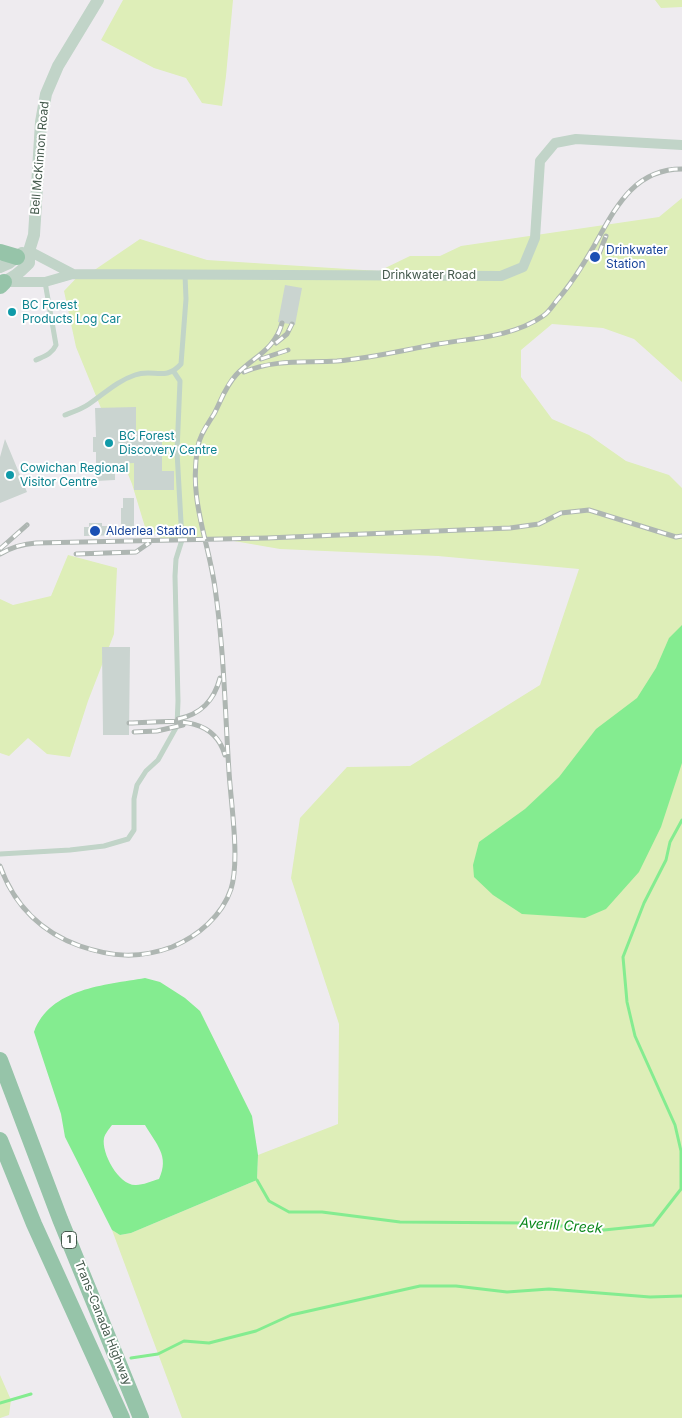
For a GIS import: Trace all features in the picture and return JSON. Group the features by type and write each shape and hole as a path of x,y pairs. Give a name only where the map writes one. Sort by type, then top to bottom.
{"highway":[{"path":"0,252 23,254"},
{"name":"Trans-Canada Highway","path":"0,1060 60,1219 141,1418"},
{"name":"Trans-Canada Highway","path":"0,1140 34,1224 122,1418"}],"street":[{"name":"Bell McKinnon Road","path":"23,254 34,235 41,122 46,94 58,66 98,0"},
{"name":"Drinkwater Road","path":"1,279 45,282 73,274 501,276 523,267 535,238 540,161 555,143 576,139 682,145"},
{"name":"Drinkwater Road","path":"23,254 73,274"},
{"path":"1,279 23,254"}],"lane":[{"path":"65,415 89,404 124,378 138,373 166,374 174,372 181,364 186,299 185,274"},
{"path":"36,360 53,351 56,345 45,282"},
{"path":"0,854 70,850 104,846 128,839 134,830 134,799 137,785 146,771 158,760 177,726 175,576 176,559 182,540 177,452 180,381 174,372"}],"shaded area":[{"path":"123,0 233,0 222,106 202,103 186,78 154,68 101,40"},
{"path":"655,0 682,0 682,7 661,8"},
{"path":"682,198 682,382 634,339 603,328 552,324 521,350 521,377 552,419 589,435 626,461 669,475 682,488 682,1418 182,1418 112,1230 120,1235 131,1233 257,1180 258,1155 338,1124 339,1024 291,878 300,818 347,767 410,766 540,685 579,569 438,556 280,549 228,540 165,541 145,527 132,484 76,347 64,291 83,271 93,271 140,239 207,260 379,271 410,256 440,256 461,246 659,217"},
{"path":"68,555 117,568 114,634 88,701 70,757 47,754 28,738 9,756 0,753 0,599 13,605 51,596"},
{"path":"682,625 682,763 661,827 639,872 606,909 585,918 522,914 493,895 474,877 473,865 479,842 525,809 559,777 596,729 637,698 656,668 669,638"},
{"path":"145,978 160,982 185,998 200,1011 252,1116 258,1155 257,1180 131,1233 120,1235 112,1230 65,1137 61,1114 34,1032 42,1017 52,1006 66,997 80,991","holes":["112,1125 145,1125 160,1150 163,1164 162,1171 159,1179 145,1184 130,1184 118,1175 108,1160 105,1152 104,1138"]},
{"path":"0,1375 11,1400 9,1415 0,1418"}],"building":[{"path":"285,285 302,288 295,325 278,322"},
{"path":"136,407 136,431 158,431 158,439 162,439 162,471 174,471 174,490 134,490 134,463 115,464 115,480 96,481 96,452 93,452 93,437 96,437 95,408"},
{"name":"Cowichan Regional Visitor Centre","path":"5,439 27,492 0,503 0,457"},
{"path":"123,498 134,498 134,529 122,529 122,535 84,536 84,527 89,527 89,523 102,523 102,526 121,526"},
{"path":"102,647 130,647 129,735 103,735"}],"waterway":[{"name":"Averill Creek","path":"257,1180 269,1201 289,1212 322,1212 400,1222 530,1223 604,1230 653,1225 681,1189 681,1151 675,1125 635,1036 627,1002 623,957 644,903 666,860 670,842 682,820"},
{"name":"Averill Creek","path":"131,1358 158,1354 184,1341 209,1343 256,1331 291,1315 420,1286 456,1286 507,1292 549,1289 650,1297 682,1296"},
{"name":"Averill Creek","path":"0,1403 31,1394"}],"railway":[{"path":"244,372 279,363 337,361 375,356 492,336 506,333 531,323 543,316 568,287 618,205 627,194 651,176 665,171 682,169"},
{"path":"599,254 606,236"},
{"path":"0,866 21,905 41,925 80,946 114,954 137,955 172,947 200,931 222,908 227,899 234,877 235,848 222,657 215,588 197,501 195,484 196,465 200,437 229,384 236,375 269,347 279,332 282,323"},
{"path":"276,343 287,334 292,324"},
{"path":"261,359 288,350"},
{"path":"0,554 17,546 36,543 267,538 510,528 539,524 561,513 589,510 676,537 682,536"},
{"path":"0,549 27,525"},
{"path":"76,554 136,552 149,543"},
{"path":"178,719 200,710 210,700 220,678"},
{"path":"129,723 185,722 198,726 209,731 219,741 225,755"},
{"path":"134,732 157,731 183,725"}],"place":[{"name":"Drinkwater Station","path":"595,257"},
{"name":"BC Forest Products Log Car","path":"12,312"},
{"name":"BC Forest Discovery Centre","path":"109,443"},
{"name":"Cowichan Regional Visitor Centre","path":"10,475"},
{"name":"Alderlea Station","path":"95,531"}]}
